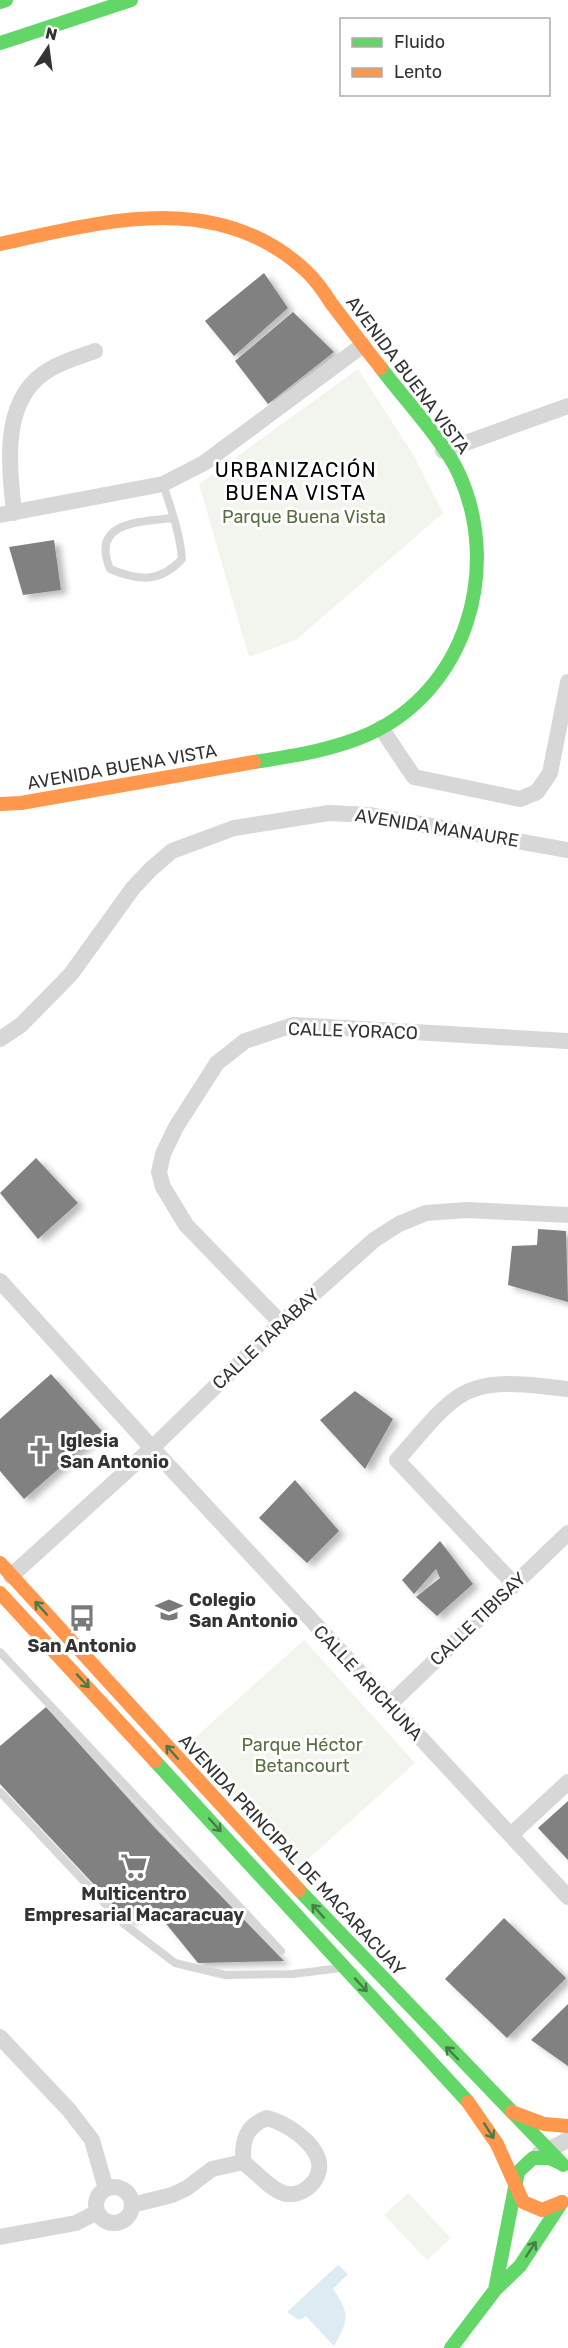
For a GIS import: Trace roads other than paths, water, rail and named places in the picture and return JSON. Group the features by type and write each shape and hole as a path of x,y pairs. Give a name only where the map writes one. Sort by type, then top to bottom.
{"street":[{"path":"0,2 6,0"},
{"path":"0,43 131,0"},
{"name":"AVENIDA BUENA VISTA","path":"0,244 51,233 161,216 202,217 232,224 284,250 297,261 363,345 458,472 474,514 477,573 467,630 453,659 434,686 408,709 381,728 347,742 298,754 33,801 0,804"},
{"path":"95,351 51,368 33,380 21,397 9,434 7,514 163,484 221,451 363,345"},
{"path":"443,451 568,406"},
{"path":"381,728 414,777 520,799 537,792 550,773 568,682"},
{"name":"AVENIDA MANAURE","path":"0,1039 28,1019 71,974 133,888 151,869 172,851 234,828 329,813 369,815 568,850"},
{"name":"CALLE YORACO","path":"281,1323 186,1225 163,1187 159,1172 163,1154 176,1127 217,1064 245,1041 293,1025 568,1041"},
{"name":"CALLE TARABAY","path":"6,1570 152,1448 281,1323 374,1240 399,1224 426,1213 467,1210 568,1215"},
{"name":"CALLE ARICHUNA","path":"0,1281 568,1897"},
{"path":"513,1583 397,1460 445,1408 459,1396 475,1389 520,1385 568,1389"},
{"name":"CALLE TIBISAY","path":"389,1705 513,1583 568,1533"},
{"name":"AVENIDA PRINCIPAL DE MACARACUAY","path":"6,1570 339,1934 507,2110 540,2154 518,2172 495,2290"},
{"name":"AVENIDA PRINCIPAL DE MACARACUAY","path":"0,1593 476,2111 497,2144 515,2183 517,2193 532,2208 553,2208 566,2196"},
{"path":"511,1835 568,1782"},
{"path":"0,2037 69,2110 92,2140 106,2189"},
{"path":"507,2110 544,2124 568,2126"},
{"path":"267,2118 279,2121 306,2142 315,2152 319,2163 314,2183 305,2190 286,2194 278,2191 243,2162 243,2142 247,2132 256,2123 267,2118"},
{"path":"540,2154 568,2140"},
{"path":"540,2154 565,2170"},
{"path":"132,2205 172,2195 188,2188 212,2169 243,2162"},
{"path":"120,2188 125,2191 132,2205 127,2218 120,2223 106,2222 97,2212 97,2198 106,2189 120,2188"},
{"name":"AVENIDA PRINCIPAL DE MACARACUAY","path":"451,2348 495,2290 520,2266 566,2196"},
{"path":"0,2237 76,2223 97,2212"}],"lane":[{"path":"163,484 173,518 182,559 170,573 150,579 125,576 110,569 104,556 106,540 117,528 132,523 173,518"},
{"path":"0,1652 281,1951"},
{"path":"0,1792 124,1924 175,1963 225,1975 293,1974 346,1968"}],"place":[{"name":"Iglesia San Antonio","path":"40,1451"},
{"name":"Colegio San Antonio","path":"169,1610"},
{"name":"San Antonio","path":"82,1618"},
{"name":"Multicentro Empresarial Macaracuay","path":"134,1866"}],"district":[{"name":"URBANIZACIÓN BUENA VISTA","path":"296,482"}],"park label":[{"name":"Parque Buena Vista","path":"304,517"},
{"name":"Parque Héctor Betancourt","path":"302,1755"}]}
